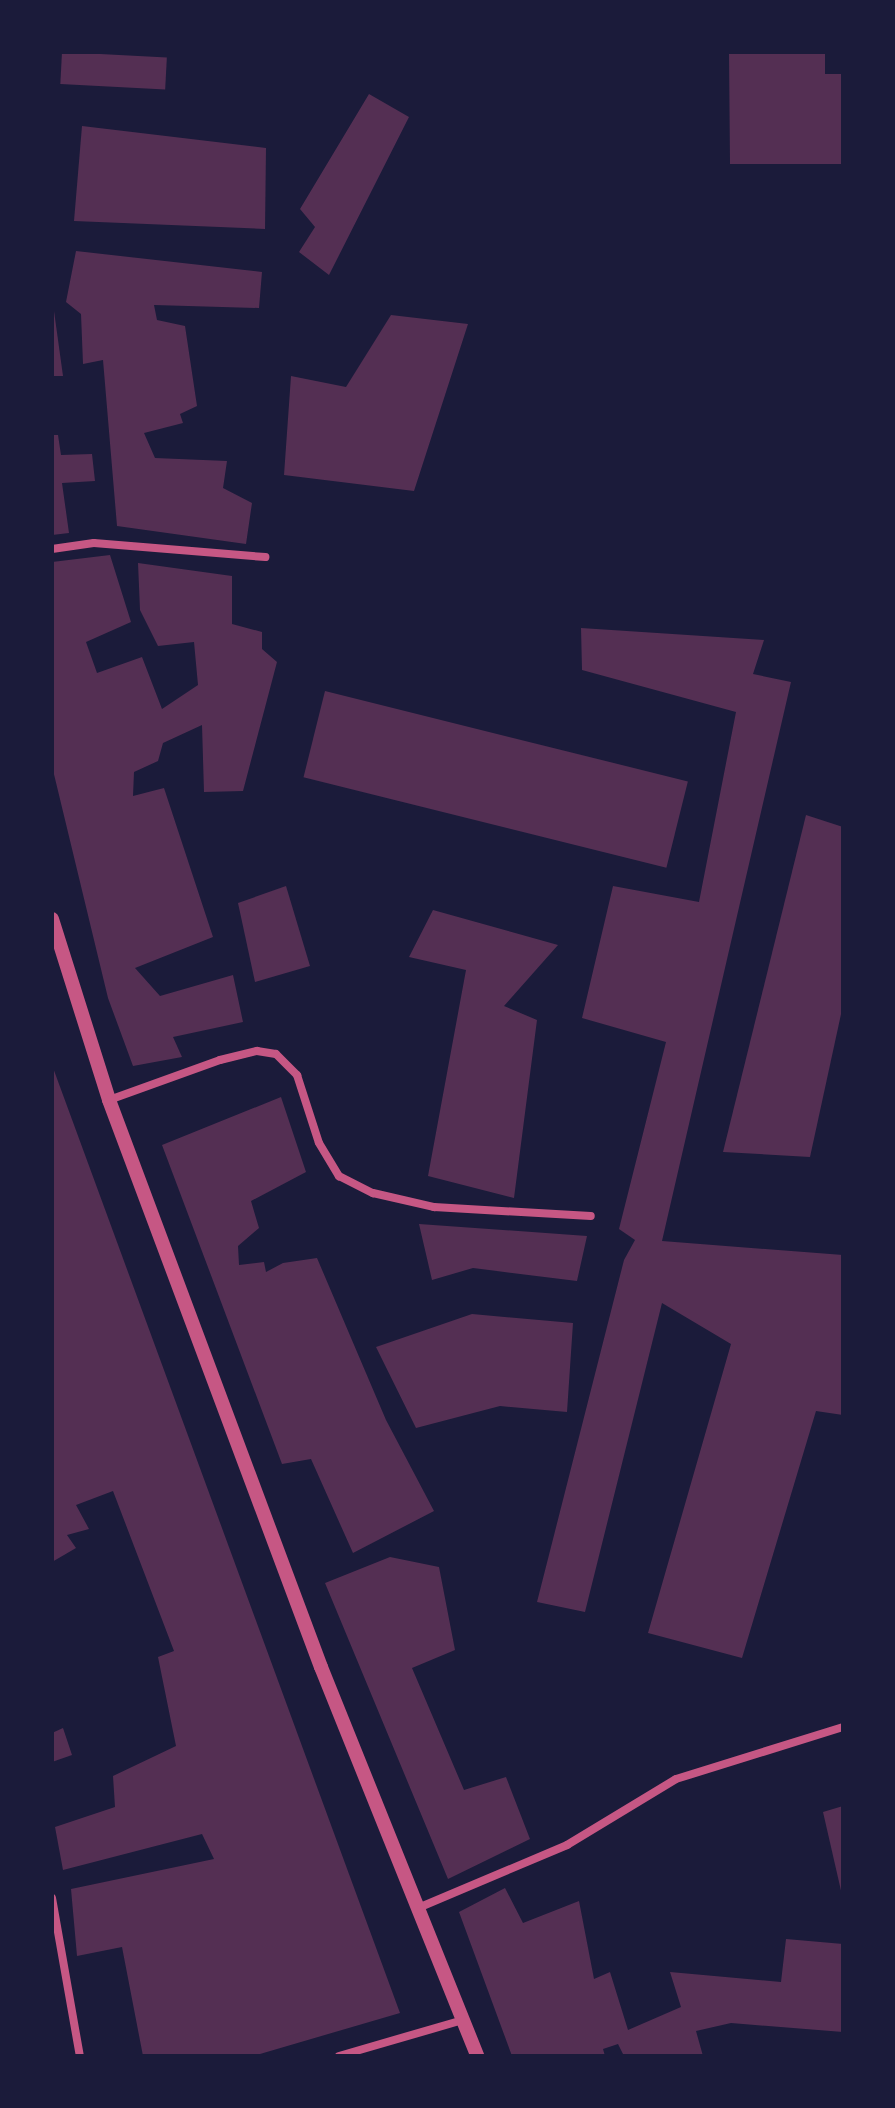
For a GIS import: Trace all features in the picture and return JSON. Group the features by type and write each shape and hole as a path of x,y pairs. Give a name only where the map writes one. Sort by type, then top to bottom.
{"street":[{"path":"52,549 94,543 265,557"},
{"path":"52,919 109,1100 321,1667 477,2056"},
{"path":"109,1100 220,1060 257,1051 276,1054 297,1075 319,1143 339,1176 373,1193 434,1207 591,1216"},
{"path":"418,1908 567,1845 676,1779 843,1727"},
{"path":"52,1898 80,2056"},
{"path":"339,2056 464,2020"}],"building":[{"path":"62,52 167,57 165,89 60,84"},
{"path":"729,52 825,52 825,74 843,74 843,164 730,164"},
{"path":"369,94 409,117 329,275 299,252 315,227 300,209"},
{"path":"82,126 266,148 265,229 74,221"},
{"path":"76,251 262,272 259,308 154,305 157,320 185,326 197,406 180,414 183,423 144,433 155,458 227,461 223,488 252,503 246,544 117,526 103,360 83,364 81,314 66,302"},
{"path":"54,311 63,376 52,376"},
{"path":"391,315 468,324 414,491 284,475 291,376 346,387"},
{"path":"52,435 58,435 61,455 92,454 95,481 62,483 69,533 52,535"},
{"path":"110,555 131,622 86,642 97,673 142,657 162,709 198,685 194,642 158,646 140,610 138,563 232,576 232,624 262,632 262,649 277,662 243,791 204,792 202,725 163,743 158,761 134,772 133,796 164,788 213,937 135,968 160,996 233,975 243,1022 173,1037 182,1057 133,1066 108,998 52,766 52,562"},
{"path":"581,628 764,640 753,674 791,682 662,1241 843,1255 843,1415 816,1411 742,1658 648,1633 731,1344 662,1303 585,1612 537,1602 624,1260 635,1240 619,1229 666,1042 582,1018 613,886 699,902 736,712 582,670"},
{"path":"325,691 688,781 666,868 303,777"},
{"path":"806,815 843,827 843,1005 810,1157 723,1152"},
{"path":"286,886 310,966 255,982 238,903"},
{"path":"433,910 558,945 504,1006 537,1020 514,1198 428,1176 466,970 409,957"},
{"path":"52,1065 400,2013 253,2056 143,2056 122,1947 77,1956 71,1889 214,1859 202,1834 63,1870 55,1827 115,1807 113,1776 176,1746 158,1657 174,1651 113,1491 76,1505 89,1529 67,1535 76,1548 52,1562"},
{"path":"281,1097 306,1172 251,1201 259,1228 238,1246 239,1265 264,1262 266,1272 283,1263 317,1258 386,1420 434,1511 353,1553 311,1459 282,1464 162,1145"},
{"path":"419,1224 587,1236 577,1281 473,1268 432,1280"},
{"path":"472,1314 573,1323 567,1412 500,1406 416,1428 376,1347"},
{"path":"390,1557 439,1567 455,1650 412,1668 464,1790 506,1777 530,1839 448,1879 325,1583"},
{"path":"63,1728 72,1755 52,1762 52,1733"},
{"path":"843,1806 843,1895 842,1895 823,1812"},
{"path":"505,1888 523,1923 579,1901 594,1979 610,1972 628,2030 681,2007 670,1972 781,1982 786,1939 843,1944 843,2032 731,2023 696,2031 703,2056 624,2056 618,2044 603,2049 605,2056 512,2056 459,1912"}]}
